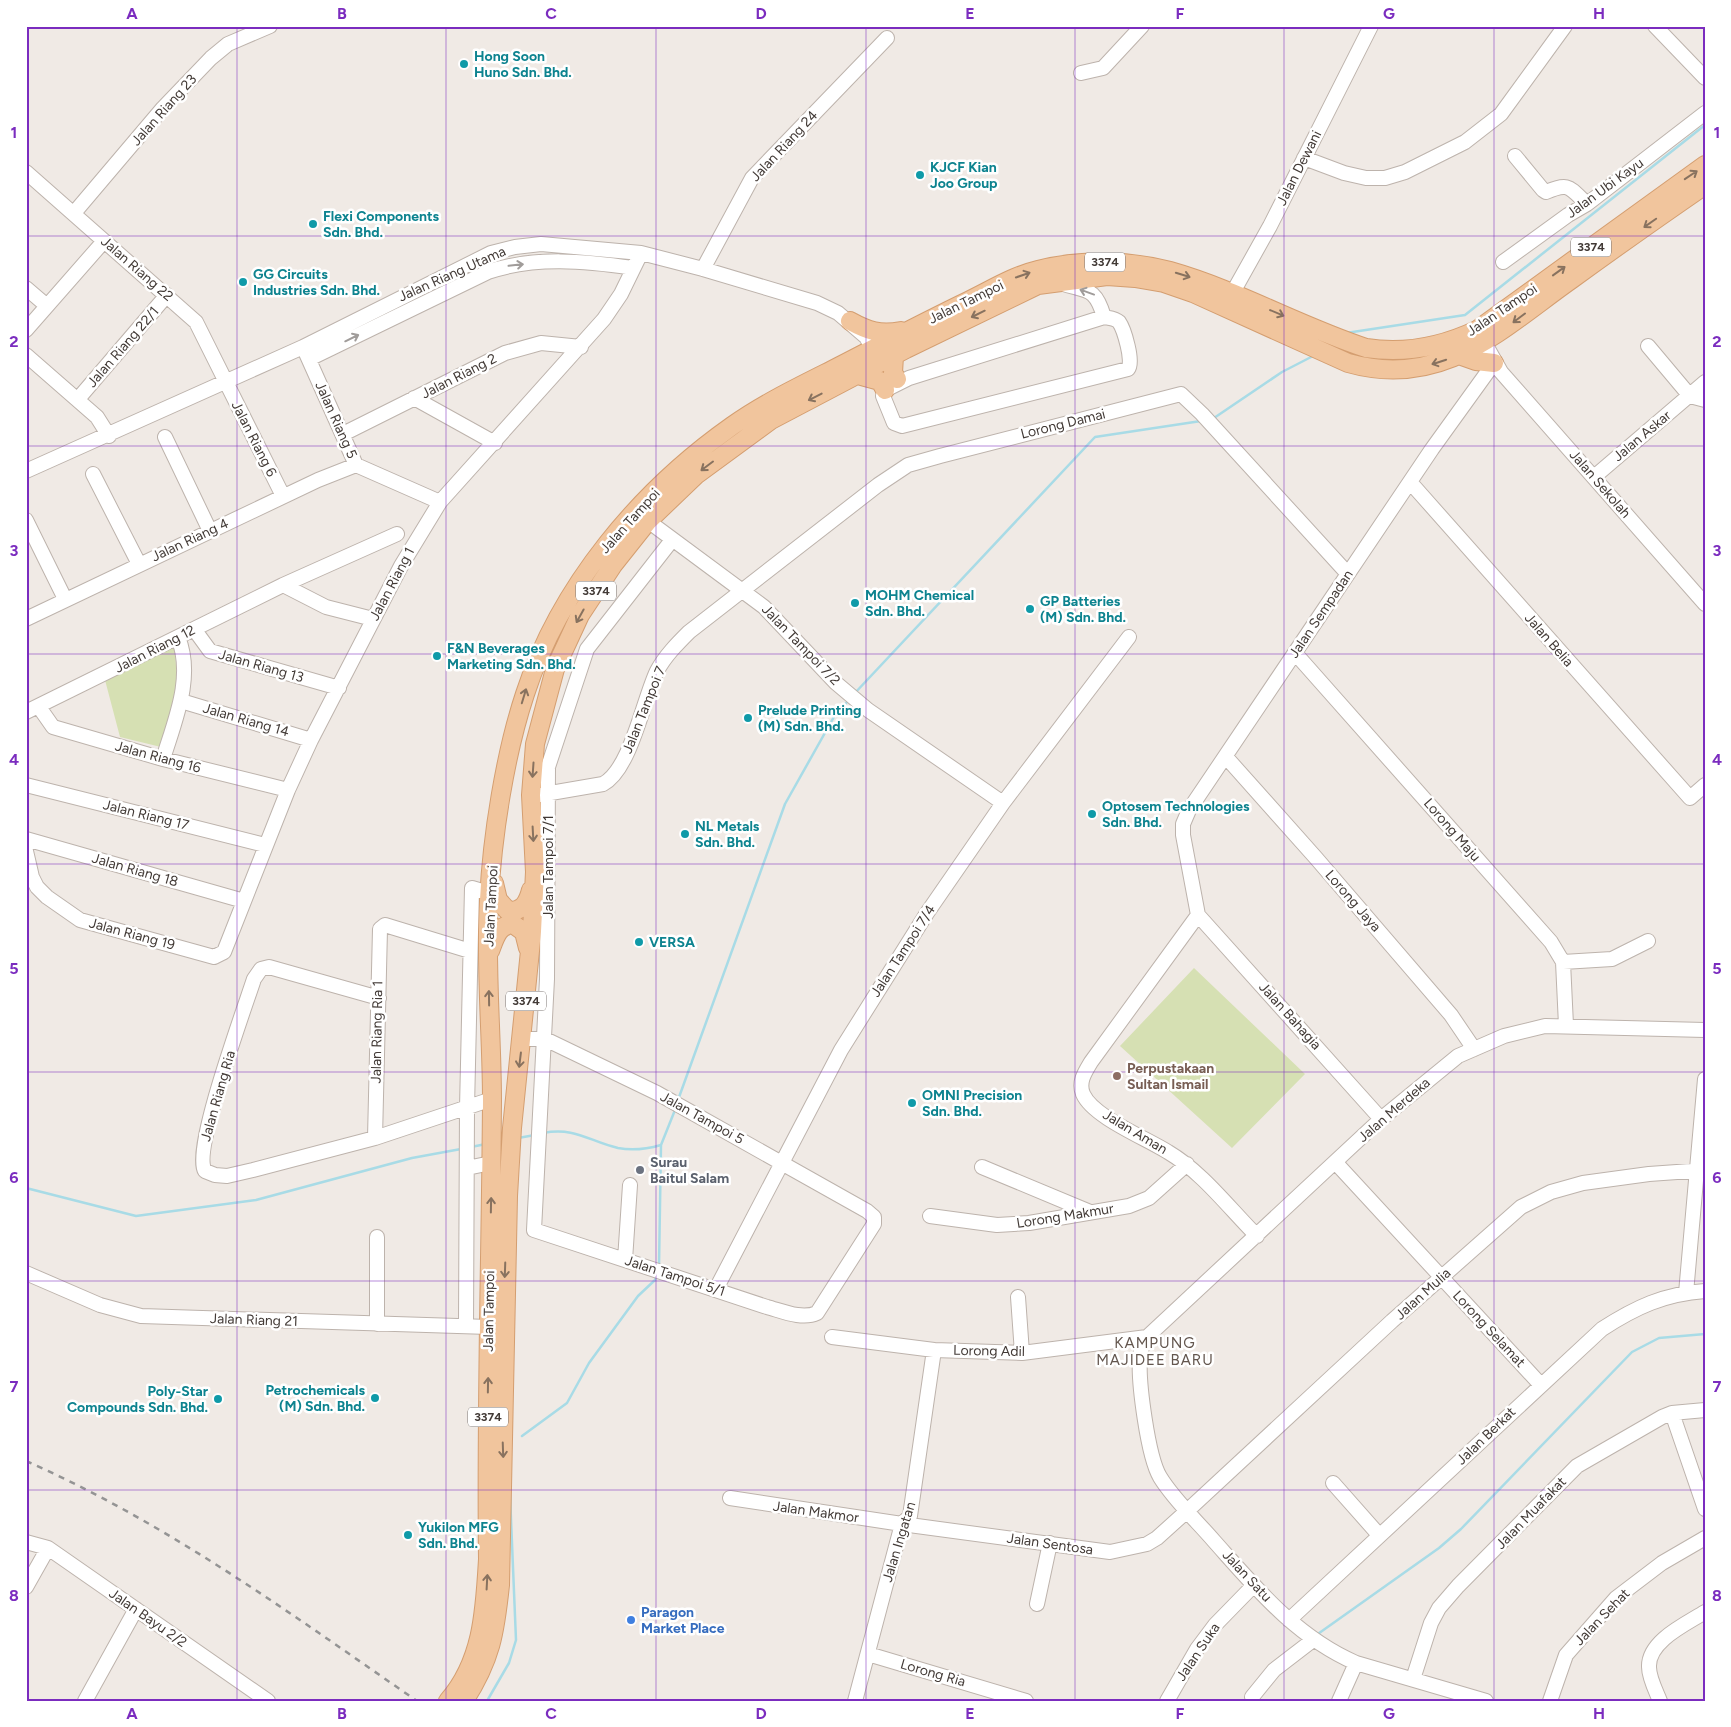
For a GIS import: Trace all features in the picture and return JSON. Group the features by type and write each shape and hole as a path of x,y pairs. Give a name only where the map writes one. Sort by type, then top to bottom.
{"main road":[{"name":"Jalan Tampoi","path":"464,1701 477,1680 490,1651 494,1635 500,1585 504,1326 511,1151 530,955 535,872 539,795 535,744 555,670 580,616 613,565 648,521 696,475 746,437 794,408 858,375 912,328 1017,277 1039,270 1075,264 1105,262 1135,264 1196,279 1228,301 1319,350 1369,368 1394,369 1434,364 1459,355 1705,165"},
{"name":"Jalan Tampoi","path":"448,1701 474,1659 481,1639 488,1559 492,1100 488,956 489,893 492,866 511,743 525,692 564,607 597,556 632,514 682,466 730,427 763,406 845,363 882,356 1024,290 1056,282 1107,276 1135,278 1164,283 1228,301 1366,348 1388,352 1415,350 1481,337 1705,184"},
{"path":"850,321 867,330 882,334 912,328"},
{"path":"845,363 856,350 858,342 850,321"},
{"path":"1459,355 1476,361 1494,363"},
{"path":"858,375 880,381 897,382 882,356"},
{"path":"492,866 498,900 508,911 518,910 528,900 535,872"},
{"path":"488,956 499,930 508,924 513,924 524,932 530,955"}],"street":[{"name":"Jalan Riang 23","path":"74,213 163,108 211,58 228,44 270,26"},
{"path":"1081,73 1103,68 1142,26"},
{"name":"Jalan Dewani","path":"1228,301 1371,26"},
{"path":"1304,158 1344,173 1366,178 1385,178 1405,172 1465,142 1500,114 1566,26"},
{"path":"1655,26 1705,78"},
{"name":"Jalan Riang 24","path":"703,269 752,178 887,38"},
{"name":"Jalan Ubi Kayu","path":"1503,262 1568,215 1587,204 1705,113"},
{"path":"1515,156 1546,192 1561,185 1566,186 1587,204"},
{"name":"Jalan Riang 22","path":"26,172 168,295 196,322 226,383"},
{"path":"26,330 104,241"},
{"name":"Jalan Riang Utama","path":"26,471 226,383 306,353 397,299 491,253 515,246 541,244 641,253 703,269 817,303 850,321 882,356"},
{"name":"Jalan Riang 1","path":"214,957 224,952 288,790 311,740 401,566 440,502 495,443 604,319 621,294 641,253"},
{"path":"306,353 404,312 488,272 507,266 551,261 606,264 633,268"},
{"path":"1056,282 1094,294 1099,299 1104,317"},
{"path":"26,288 47,306"},
{"name":"Jalan Riang 22/1","path":"78,399 168,295"},
{"path":"397,299 404,312"},
{"path":"1104,317 1114,318 1120,323 1131,360 1128,369 902,426 894,423 883,396 897,382 1104,317"},
{"path":"1481,337 1494,363"},
{"name":"Jalan Riang 2","path":"343,434 505,353 541,342 581,347"},
{"path":"1648,346 1690,396 1705,400"},
{"name":"Jalan Riang 5","path":"306,353 356,465 440,502"},
{"name":"Jalan Riang 22/1","path":"26,355 97,417 109,436"},
{"name":"Jalan Sekolah","path":"1494,363 1705,604"},
{"name":"Jalan Sempadan","path":"1198,915 1183,824 1189,810 1410,482 1494,363"},
{"name":"Jalan Askar","path":"1594,476 1705,382"},
{"name":"Jalan Riang 6","path":"226,383 283,496"},
{"name":"Lorong Damai","path":"742,590 908,465 1176,394 1184,396 1202,414 1348,574"},
{"path":"414,398 495,443"},
{"path":"165,437 210,531"},
{"name":"Jalan Riang 4","path":"26,619 283,496 356,465"},
{"path":"93,474 139,564"},
{"name":"Jalan Belia","path":"1410,482 1690,798 1705,785"},
{"path":"26,520 65,599"},
{"name":"Jalan Tampoi 7/2","path":"648,521 764,607 836,683 868,710 1003,803"},
{"name":"Jalan Riang 12","path":"33,710 283,585 397,534"},
{"name":"Jalan Tampoi 7/1","path":"534,1230 548,959 539,795 587,649 672,540"},
{"path":"283,585 326,606 373,619"},
{"name":"Jalan Tampoi 7","path":"539,795 603,784 609,780 621,766 657,671 670,651 689,632 742,590"},
{"name":"Jalan Riang 13","path":"194,629 210,651 339,688"},
{"path":"163,759 181,701 184,654 178,637"},
{"name":"Jalan Tampoi 7/4","path":"716,1289 828,1074 867,1006 927,913 1003,803 1129,637"},
{"name":"Lorong Maju","path":"1296,653 1551,942 1563,962 1566,1025"},
{"name":"Jalan Riang 14","path":"181,701 311,740"},
{"name":"Jalan Riang 16","path":"33,710 53,727 163,759 288,790"},
{"name":"Lorong Jaya","path":"1226,757 1451,1015 1474,1049"},
{"name":"Jalan Riang 17","path":"26,785 265,846"},
{"name":"Jalan Riang 18","path":"26,839 244,901"},
{"name":"Jalan Riang 19","path":"26,851 32,877 37,887 47,897 80,920 214,957"},
{"path":"466,1326 467,1108 472,888 489,893"},
{"name":"Jalan Bahagia","path":"1198,915 1381,1119"},
{"name":"Jalan Aman","path":"1198,915 1091,1062 1081,1081 1083,1094 1089,1103 1104,1115 1187,1164 1257,1236"},
{"name":"Jalan Riang Ria 1","path":"375,1138 380,929 382,926 470,951"},
{"path":"1563,962 1612,959 1648,941"},
{"path":"530,955 548,959"},
{"name":"Jalan Riang Ria","path":"379,998 269,967 261,969 254,979 210,1114 202,1165 205,1171 227,1176 375,1138 492,1100"},
{"name":"Jalan Merdeka","path":"1147,1337 1336,1163 1381,1119 1443,1067 1474,1049 1528,1028 1566,1025 1705,1030"},
{"name":"Jalan Tampoi 5","path":"522,1039 545,1039 668,1099 874,1217 874,1224 817,1313"},
{"path":"1686,1293 1700,1170 1705,1079"},
{"path":"467,1162 491,1150"},
{"name":"Lorong Selamat","path":"1336,1163 1540,1384"},
{"name":"Lorong Makmur","path":"930,1216 997,1226 1029,1223 1129,1206 1149,1198 1187,1164"},
{"path":"982,1167 1091,1212"},
{"name":"Jalan Mulia","path":"1187,1511 1441,1276 1521,1207 1538,1198 1583,1183 1700,1170"},
{"path":"627,1261 630,1185"},
{"name":"Jalan Tampoi 5/1","path":"534,1230 674,1277 800,1315 810,1316 817,1313"},
{"path":"377,1238 377,1324"},
{"path":"467,1239 490,1240"},
{"name":"Jalan Riang 21","path":"26,1274 100,1305 141,1316 489,1327"},
{"name":"Jalan Berkat","path":"1289,1620 1540,1384 1602,1329 1624,1314 1648,1302 1686,1293 1705,1292"},
{"path":"1018,1297 1022,1353"},
{"name":"Lorong Adil","path":"832,1337 934,1350 1022,1353 1147,1337"},
{"name":"Jalan Satu","path":"1147,1337 1140,1356 1140,1369 1152,1452 1160,1476 1187,1511 1254,1585 1308,1637 1356,1662 1486,1701"},
{"name":"Jalan Ingatan","path":"855,1701 902,1524 910,1516 934,1350"},
{"name":"Jalan Muafakat","path":"1413,1679 1431,1624 1439,1608 1458,1586 1577,1466 1600,1451 1672,1414 1705,1410"},
{"path":"1672,1414 1705,1509"},
{"path":"1333,1483 1380,1535"},
{"name":"Jalan Makmor","path":"730,1498 902,1524"},
{"name":"Jalan Sentosa","path":"902,1524 1110,1552 1129,1549 1157,1538 1187,1511"},
{"name":"Jalan Sehat","path":"1550,1701 1566,1655 1616,1598 1662,1563 1705,1538"},
{"name":"Jalan Bayu 2/2","path":"26,1542 48,1548 268,1701"},
{"path":"1037,1604 1050,1543"},
{"path":"26,1588 48,1548"},
{"name":"Jalan Suka","path":"1168,1701 1197,1649 1214,1625 1254,1585"},
{"path":"85,1701 136,1609"},
{"path":"1660,1701 1649,1669 1652,1653 1661,1642 1705,1612"},
{"path":"1252,1697 1274,1670 1308,1637"},
{"name":"Lorong Ria","path":"868,1654 1026,1701"},
{"path":"1339,1701 1356,1662"}],"green space":[{"path":"173,646 175,648 177,685 161,747 120,737 105,680"},
{"path":"1194,968 1305,1074 1232,1148 1120,1046"}],"waterway":[{"path":"1346,333 1465,315 1705,125"},
{"path":"1214,418 1282,372 1315,355"},
{"path":"854,694 1095,437 1201,421"},
{"path":"678,1100 785,804 835,715 849,700"},
{"path":"659,1266 661,1145 675,1110"},
{"path":"543,1133 573,1133 624,1149 650,1148 661,1145"},
{"path":"518,1138 535,1135"},
{"path":"471,1147 486,1144"},
{"path":"26,1188 136,1216 256,1200 412,1158 461,1149"},
{"path":"522,1436 567,1403 589,1363 638,1296 655,1280 657,1274"},
{"path":"1315,1636 1439,1548 1461,1529 1632,1352 1659,1338 1705,1334"},
{"path":"487,1701 509,1663 516,1640 510,1495"}],"railway":[{"path":"26,1461 129,1512 178,1541 275,1603 417,1701"}],"place":[{"name":"Hong Soon Huno Sdn. Bhd.","path":"464,64"},
{"name":"KJCF Kian Joo Group","path":"920,175"},
{"name":"Flexi Components Sdn. Bhd.","path":"313,224"},
{"name":"GG Circuits Industries Sdn. Bhd.","path":"243,282"},
{"name":"MOHM Chemical Sdn. Bhd.","path":"855,603"},
{"name":"GP Batteries (M) Sdn. Bhd.","path":"1030,609"},
{"name":"F&N Beverages Marketing Sdn. Bhd.","path":"437,656"},
{"name":"Prelude Printing (M) Sdn. Bhd.","path":"748,718"},
{"name":"Optosem Technologies Sdn. Bhd.","path":"1092,814"},
{"name":"NL Metals Sdn. Bhd.","path":"685,834"},
{"name":"VERSA","path":"639,942"},
{"name":"Perpustakaan Sultan Ismail","path":"1117,1076"},
{"name":"OMNI Precision Sdn. Bhd.","path":"912,1103"},
{"name":"Surau Baitul Salam","path":"640,1170"},
{"name":"Petrochemicals (M) Sdn. Bhd.","path":"375,1398"},
{"name":"Poly-Star Compounds Sdn. Bhd.","path":"218,1399"},
{"name":"Yukilon MFG Sdn. Bhd.","path":"408,1535"},
{"name":"Paragon Market Place","path":"631,1620"}],"district":[{"name":"KAMPUNG MAJIDEE BARU","path":"1155,1352"}]}
